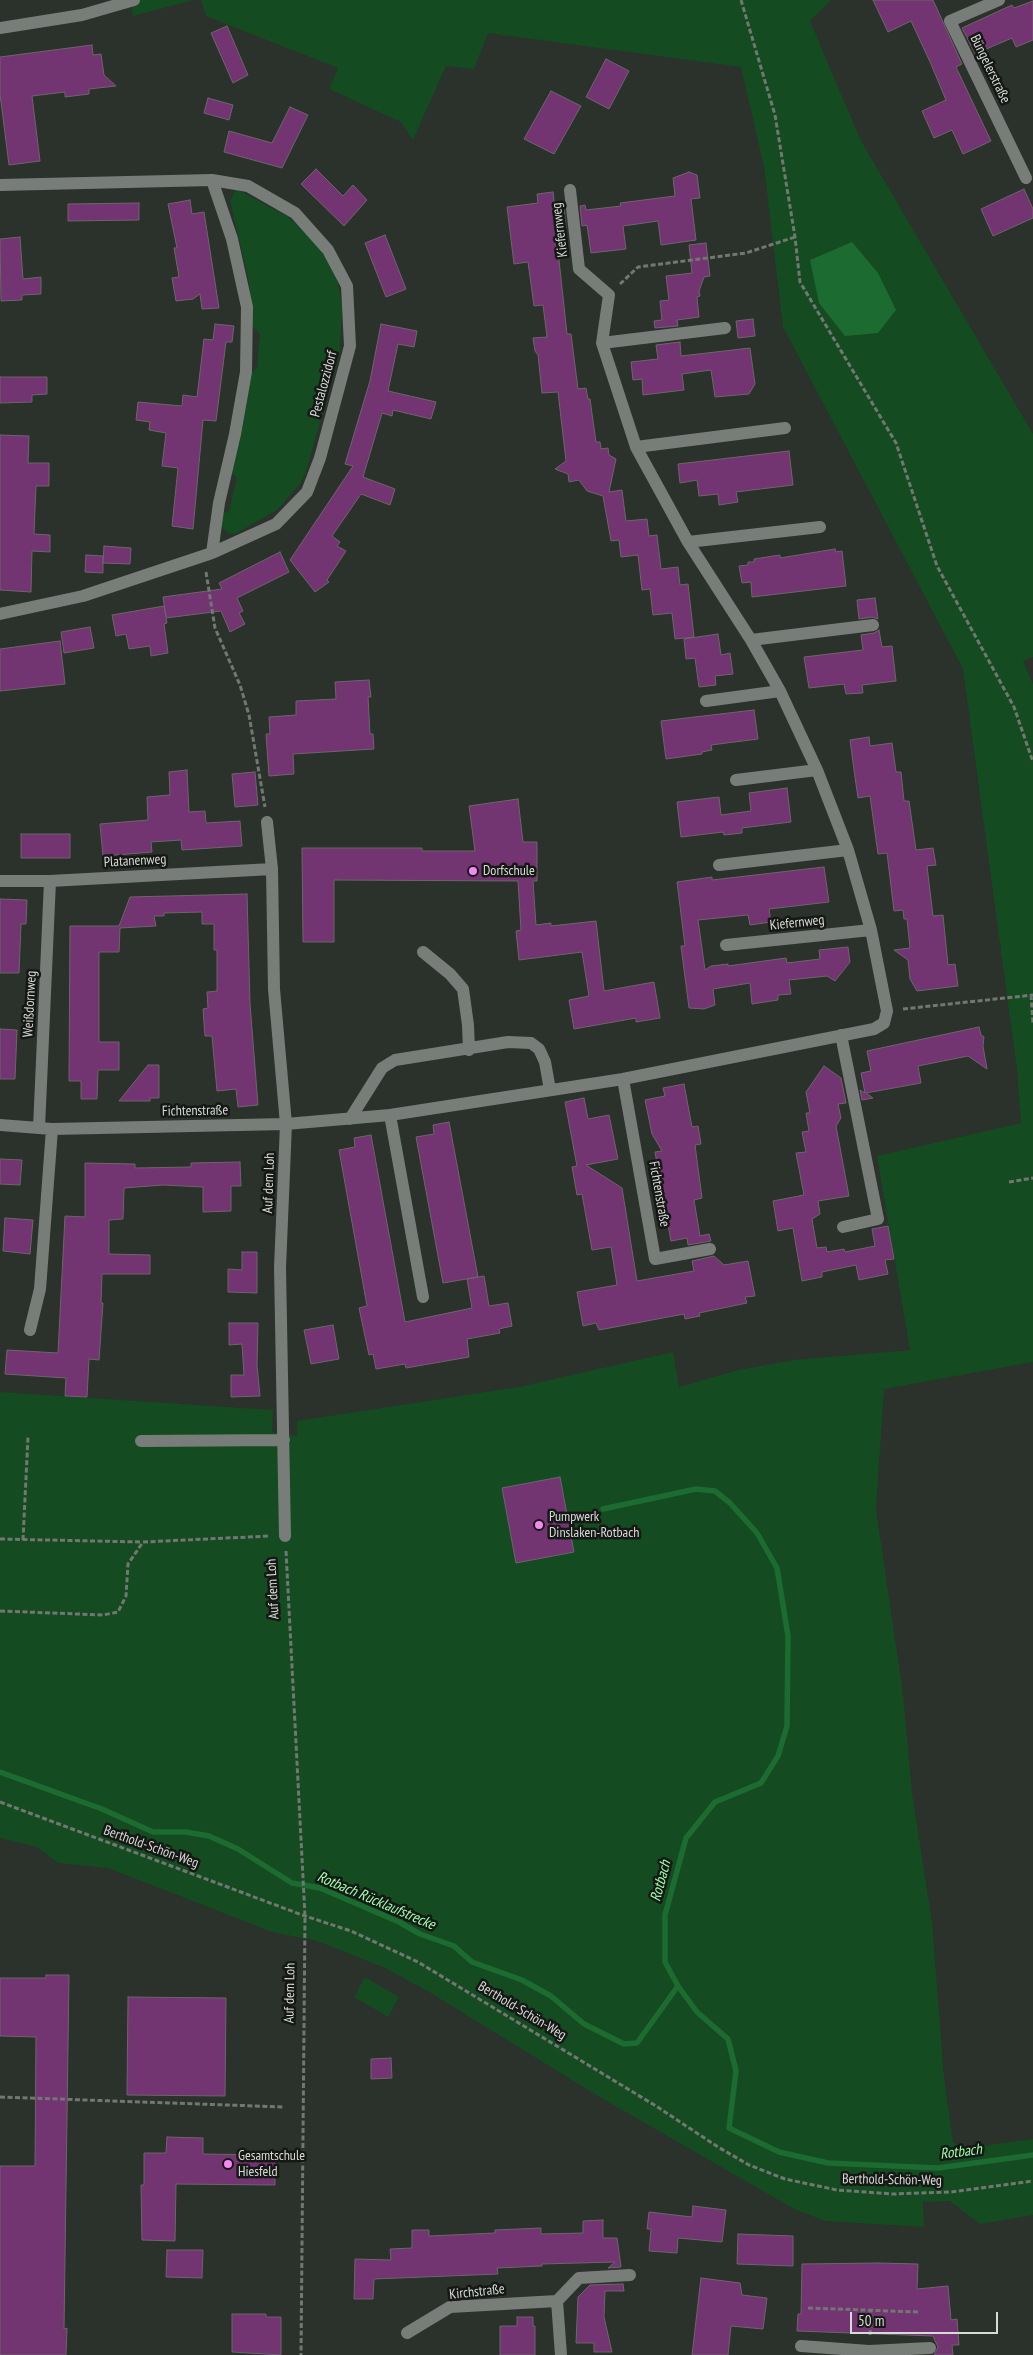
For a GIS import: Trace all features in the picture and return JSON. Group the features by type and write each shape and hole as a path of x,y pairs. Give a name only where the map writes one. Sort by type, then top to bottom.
{"street":[{"path":"0,28 82,15 134,0"},
{"name":"Büngelerstraße","path":"999,0 950,21 1026,178"},
{"path":"207,554 235,434 246,372 247,307 232,239 212,180"},
{"name":"Pestalozzidorf","path":"0,185 212,180 248,186 295,213 328,250 347,286 350,346 320,458 306,492 276,524 207,554 83,596 0,614"},
{"name":"Kiefernweg","path":"570,190 579,269 609,295"},
{"path":"609,295 602,343 636,447 688,542 751,640 780,691 817,770 848,850 871,930 887,1011"},
{"path":"602,343 725,328"},
{"path":"636,447 784,428"},
{"path":"688,542 820,527"},
{"path":"751,640 873,625"},
{"path":"706,701 780,691"},
{"path":"736,780 817,770"},
{"name":"Auf dem Loh","path":"267,822 272,869 274,989 286,1124 280,1268 285,1536"},
{"path":"719,865 848,850"},
{"name":"Platanenweg","path":"0,881 50,881 272,869"},
{"name":"Weißdornweg","path":"30,1330 40,1290 46,1129 50,881"},
{"name":"Kiefernweg","path":"726,945 871,930"},
{"path":"424,952 463,988 468,1025 468,1050"},
{"name":"Fichtenstraße","path":"0,1125 46,1129 286,1124 390,1115 623,1079 874,1029 884,1023 887,1011"},
{"path":"841,1035 878,1219 843,1227"},
{"path":"350,1119 382,1068 395,1060 468,1050 508,1042 531,1043 539,1049 546,1062 550,1090"},
{"name":"Fichtenstraße","path":"623,1079 655,1259 710,1249"},
{"path":"390,1115 423,1297"},
{"path":"141,1441 284,1440"},
{"path":"561,2355 557,2301 579,2278 630,2274"},
{"name":"Kirchstraße","path":"407,2333 450,2307 557,2301"},
{"path":"801,2346 869,2353 930,2348"}],"path":[{"path":"741,0 775,115 795,237 800,282 896,443 937,566 1014,707 1033,762"},
{"path":"609,295 638,267 746,253 795,237"},
{"path":"207,554 215,628 240,685 249,715 267,822"},
{"path":"887,1011 1032,995 1033,1024"},
{"path":"1009,1182 1033,1178"},
{"path":"23,1540 28,1437"},
{"path":"0,1539 143,1542 285,1536"},
{"name":"Auf dem Loh","path":"285,1536 305,1916 302,2355"},
{"path":"0,1610 103,1615 118,1612 126,1596 128,1564 143,1542"},
{"name":"Berthold-Schön-Weg","path":"0,1802 305,1916 352,1931 418,1962 648,2101 718,2147 749,2165 785,2180 837,2190 893,2194 951,2192 1033,2181"},
{"path":"0,2097 284,2107"},
{"path":"808,2308 919,2312"},
{"path":"869,2353 870,2310"}],"shaded area":[{"path":"131,0 194,0 133,16"},
{"path":"201,0 831,0 810,21 861,141 1033,434 1033,657 1023,661 1033,684 1033,1362 884,1389 876,1509 903,1694 912,1793 932,1922 944,2077 953,2143 974,2147 1033,2139 1033,2215 980,2224 950,2201 923,2202 924,2227 825,2221 794,2209 598,2096 429,1992 385,1968 317,1941 272,1932 108,1868 58,1863 37,1847 0,1838 0,1392 273,1410 272,1432 297,1436 297,1421 519,1387 673,1352 679,1387 738,1370 794,1360 910,1350 877,1156 1021,1123 1017,1070 963,669 783,327 764,167 741,67 488,33 474,69 446,66 413,140 401,122 329,89 338,68 206,16","holes":["560,1477 574,1552 516,1563 502,1488"]},
{"path":"236,189 287,216 316,243 333,270 339,287 342,307 340,351 306,472 300,484 277,510 235,534 228,533 222,527 221,514 229,511 237,478 231,473 249,375 257,368 260,334 253,327 249,282 230,201"},
{"path":"852,242 878,273 896,310 878,333 845,336 819,303 810,260"},
{"path":"365,1977 399,1997 388,2017 354,1997"}],"building":[{"path":"873,0 933,0 962,64 956,67 991,141 963,154 952,130 934,138 922,111 946,100 931,64 911,21 888,32"},
{"path":"1033,1 1033,40 1016,47 1012,38 984,50 986,53 977,57 962,28 1012,5 1014,8"},
{"path":"227,26 248,75 233,83 211,33"},
{"path":"92,45 93,55 101,54 104,75 116,86 89,89 89,94 65,97 65,92 32,96 40,161 9,165 0,94 0,57"},
{"path":"606,59 629,71 609,109 586,97"},
{"path":"551,91 581,106 554,154 524,139"},
{"path":"208,98 233,105 229,120 204,113"},
{"path":"290,107 308,115 282,168 224,152 229,131 272,143"},
{"path":"316,169 343,196 353,185 367,200 344,226 301,184"},
{"path":"689,172 697,175 700,198 691,199 696,240 661,245 658,221 623,226 626,249 591,253 587,225 582,226 580,206 585,205 586,210 621,206 620,203 675,196 673,178"},
{"path":"1024,189 1033,209 1033,218 993,236 981,209"},
{"path":"553,192 555,209 564,207 566,228 561,228 559,260 567,334 571,334 578,389 586,388 588,399 590,399 596,442 600,442 601,449 608,448 609,455 616,459 609,492 622,490 626,521 647,519 649,536 657,535 661,569 678,567 680,585 688,584 694,637 675,639 672,613 653,615 650,589 642,590 638,555 621,557 619,540 611,541 603,496 587,491 579,480 569,482 568,474 555,469 566,461 558,392 542,393 538,355 535,351 533,338 547,337 543,305 534,306 528,262 514,264 507,207 538,203 537,194"},
{"path":"190,200 192,214 204,212 219,308 202,309 200,294 193,299 176,301 172,278 179,277 174,248 177,248 168,204"},
{"path":"139,203 139,220 68,221 68,204"},
{"path":"385,235 406,289 386,297 365,243"},
{"path":"20,237 23,279 41,277 41,294 22,295 22,300 1,301 0,239"},
{"path":"706,243 710,276 704,277 699,291 700,296 697,297 699,317 677,320 678,326 655,328 654,321 662,320 660,301 669,300 666,276 692,273 689,245"},
{"path":"753,319 755,336 738,338 736,321"},
{"path":"215,324 234,326 232,342 226,342 216,421 203,420 193,529 172,526 178,468 162,466 166,433 149,430 150,422 136,420 138,402 182,406 183,395 197,397 204,339 213,340"},
{"path":"381,324 417,331 414,347 398,344 388,391 436,402 431,419 393,410 392,416 382,413 363,477 395,489 390,505 361,494 332,536 340,542 337,546 346,551 327,580 329,582 315,592 290,560 353,466 345,464 370,381"},
{"path":"680,342 681,356 750,348 755,384 749,394 715,397 711,370 682,374 684,390 643,395 642,379 633,380 631,362 658,359 656,345"},
{"path":"0,377 47,377 47,394 32,395 32,402 0,403"},
{"path":"0,435 29,436 28,463 49,463 49,486 36,486 34,534 50,535 50,552 32,551 31,592 0,590"},
{"path":"789,451 793,485 736,492 738,502 719,505 718,494 699,496 697,480 680,483 678,464"},
{"path":"104,546 131,548 130,564 103,563"},
{"path":"835,549 836,552 842,551 846,586 752,597 751,582 742,583 739,566 748,565 748,562 754,562 754,559 780,555 780,558"},
{"path":"280,552 289,572 237,598 243,611 239,613 245,624 230,632 221,611 166,618 167,623 164,624 168,653 151,656 150,646 129,649 126,634 116,636 112,615 164,606 166,617 163,597 222,589 219,583"},
{"path":"86,555 103,556 103,573 85,572"},
{"path":"875,598 878,619 872,617 859,619 857,600"},
{"path":"90,627 94,648 64,653 61,632"},
{"path":"879,630 882,647 892,646 896,681 862,685 863,693 846,694 844,684 809,688 804,657 863,650 861,635 874,633"},
{"path":"718,634 721,655 730,653 733,674 715,676 716,685 699,687 695,658 686,659 684,639"},
{"path":"60,641 65,684 0,691 0,649"},
{"path":"369,680 371,697 368,697 370,734 373,734 374,749 293,754 294,774 269,776 266,734 270,734 269,717 296,715 296,701 336,699 335,682"},
{"path":"754,710 758,739 711,745 712,750 702,752 702,754 666,759 661,721"},
{"path":"869,737 870,746 892,743 896,772 901,772 904,801 909,801 916,850 933,848 936,865 927,866 933,916 943,915 948,965 955,964 958,986 917,991 910,979 908,960 894,950 910,948 907,919 904,919 903,910 894,911 887,853 878,854 870,796 858,798 850,740"},
{"path":"187,770 189,812 205,811 206,823 240,821 242,846 182,850 181,840 151,842 152,852 103,856 100,824 148,820 147,797 170,795 169,772"},
{"path":"255,772 258,805 235,807 232,774"},
{"path":"787,788 791,822 742,828 742,833 724,835 723,832 681,837 677,802 719,797 721,815 751,811 749,793"},
{"path":"518,799 523,842 537,842 537,881 533,881 536,925 551,923 551,926 596,921 604,991 654,982 660,1018 636,1022 636,1018 574,1029 569,1000 589,996 582,952 519,960 516,931 521,930 518,881 334,880 334,942 303,942 302,848 422,848 422,851 475,851 469,806"},
{"path":"21,834 70,834 70,858 21,858"},
{"path":"824,867 829,902 769,909 771,922 750,925 748,915 698,920 705,970 711,966 728,964 728,966 786,958 787,963 820,959 819,950 848,947 850,962 835,981 827,976 789,980 791,994 778,995 778,1000 752,1004 750,983 713,989 715,1005 704,1009 689,1008 681,946 685,946 677,882 712,877 712,880"},
{"path":"247,894 250,1004 258,1105 238,1107 236,1089 217,1091 212,1036 205,1036 203,1009 208,1008 207,992 217,991 217,950 214,950 214,924 202,924 202,912 164,913 164,916 154,916 156,926 120,928 119,952 99,952 99,1042 119,1042 119,1070 98,1070 97,1099 81,1099 81,1081 69,1081 70,926 119,926 130,897"},
{"path":"0,899 27,900 26,924 21,924 19,973 0,973"},
{"path":"979,1027 981,1035 984,1037 983,1046 987,1069 968,1056 918,1066 921,1083 866,1093 873,1098 862,1100 860,1090 865,1093 861,1073 871,1071 867,1051"},
{"path":"0,1029 17,1030 15,1079 0,1079"},
{"path":"148,1065 159,1065 159,1098 150,1098 150,1101 119,1101"},
{"path":"824,1066 841,1078 846,1103 838,1104 841,1118 836,1126 849,1196 818,1201 820,1214 812,1219 817,1248 826,1247 827,1252 844,1249 845,1252 875,1246 872,1229 888,1226 894,1259 885,1260 888,1274 859,1280 856,1265 822,1272 822,1277 802,1281 793,1228 778,1231 773,1201 804,1195 796,1153 806,1152 802,1132 809,1131 806,1113 810,1113 806,1092"},
{"path":"684,1084 692,1127 698,1126 701,1144 695,1145 702,1198 694,1200 700,1236 709,1234 711,1241 688,1245 687,1238 671,1241 655,1152 662,1151 652,1134 645,1100 665,1096 663,1088"},
{"path":"584,1098 588,1119 609,1115 618,1159 586,1165 622,1188 637,1281 694,1271 692,1261 714,1256 724,1265 748,1261 755,1296 745,1297 747,1303 699,1313 700,1316 685,1319 684,1314 599,1330 596,1323 583,1326 577,1292 617,1285 611,1247 592,1250 582,1194 577,1195 572,1167 577,1166 565,1102"},
{"path":"449,1122 478,1277 443,1283 416,1137 434,1134 433,1125"},
{"path":"371,1135 405,1322 472,1308 467,1279 484,1276 489,1306 508,1303 512,1326 499,1329 500,1333 467,1339 469,1357 406,1368 405,1364 376,1369 373,1354 369,1355 359,1308 367,1306 339,1150 355,1147 354,1138"},
{"path":"0,1159 22,1160 20,1185 0,1184"},
{"path":"240,1162 241,1186 231,1186 231,1211 203,1212 203,1187 163,1185 124,1188 123,1219 109,1220 109,1254 150,1255 150,1274 102,1274 101,1303 103,1303 99,1360 89,1359 87,1397 65,1396 66,1378 5,1374 7,1350 58,1353 65,1216 85,1217 85,1163 135,1164 135,1168 191,1167 191,1163"},
{"path":"5,1218 33,1220 30,1254 3,1251"},
{"path":"242,1252 257,1252 257,1293 228,1292 228,1269 242,1270"},
{"path":"229,1323 258,1323 257,1365 260,1396 231,1397 231,1375 244,1375 242,1344 229,1345"},
{"path":"333,1325 339,1359 311,1364 304,1330"},
{"name":"Pumpwerk Dinslaken-Rotbach","path":"560,1477 574,1552 516,1563 502,1488"},
{"path":"46,1975 69,1975 64,2329 67,2328 66,2355 0,2355 0,2166 35,2166 36,2037 0,2036 0,1978 46,1978"},
{"path":"128,1997 226,1998 225,2096 127,2095"},
{"path":"391,2058 392,2078 371,2079 371,2059"},
{"path":"167,2137 203,2138 203,2154 275,2155 275,2185 176,2184 175,2241 142,2240 141,2185 144,2185 144,2153 166,2153"},
{"path":"693,2206 726,2210 722,2242 678,2238 677,2253 649,2251 651,2229 647,2229 649,2212 692,2217"},
{"path":"603,2220 603,2238 617,2238 621,2267 608,2268 615,2262 542,2264 542,2266 497,2268 498,2274 374,2279 373,2299 354,2299 355,2259 391,2260 390,2249 412,2248 412,2230 429,2230 429,2236 495,2233 495,2230 541,2228 541,2234 583,2233 583,2221"},
{"path":"738,2234 793,2236 793,2266 737,2264"},
{"path":"167,2250 203,2250 202,2278 166,2277"},
{"path":"802,2264 918,2264 917,2289 948,2286 951,2320 957,2319 959,2345 952,2345 953,2355 934,2355 938,2347 933,2336 797,2331 798,2314 801,2314"},
{"path":"701,2278 740,2283 742,2295 767,2298 763,2329 731,2326 728,2355 692,2355"},
{"path":"623,2284 624,2291 605,2291 604,2317 612,2352 594,2352 594,2343 576,2343 578,2297 590,2285"},
{"path":"232,2314 266,2314 266,2317 281,2317 281,2355 232,2352"},
{"path":"517,2317 533,2317 533,2326 535,2326 535,2355 500,2355 500,2326 517,2326"}],"waterway":[{"name":"Rotbach","path":"603,1509 696,1489 715,1491 730,1503 757,1533 777,1568 788,1636 787,1726 778,1756 761,1783 715,1802 686,1838 665,1915 665,1962 678,1986 697,2012 728,2039 736,2071 729,2128 779,2152 828,2163 938,2168 1033,2155"},
{"name":"Rotbach Rücklaufstrecke","path":"0,1772 102,1809 153,1832 186,1832 209,1836 238,1849 292,1883 320,1888 399,1922 420,1934 454,1946 472,1962 522,1980 551,1996 584,2024 624,2044 637,2043 678,1986"}],"place":[{"name":"Dorfschule","path":"473,871"},
{"name":"Pumpwerk Dinslaken-Rotbach","path":"539,1525"},
{"name":"Gesamtschule Hiesfeld","path":"228,2164"}]}
